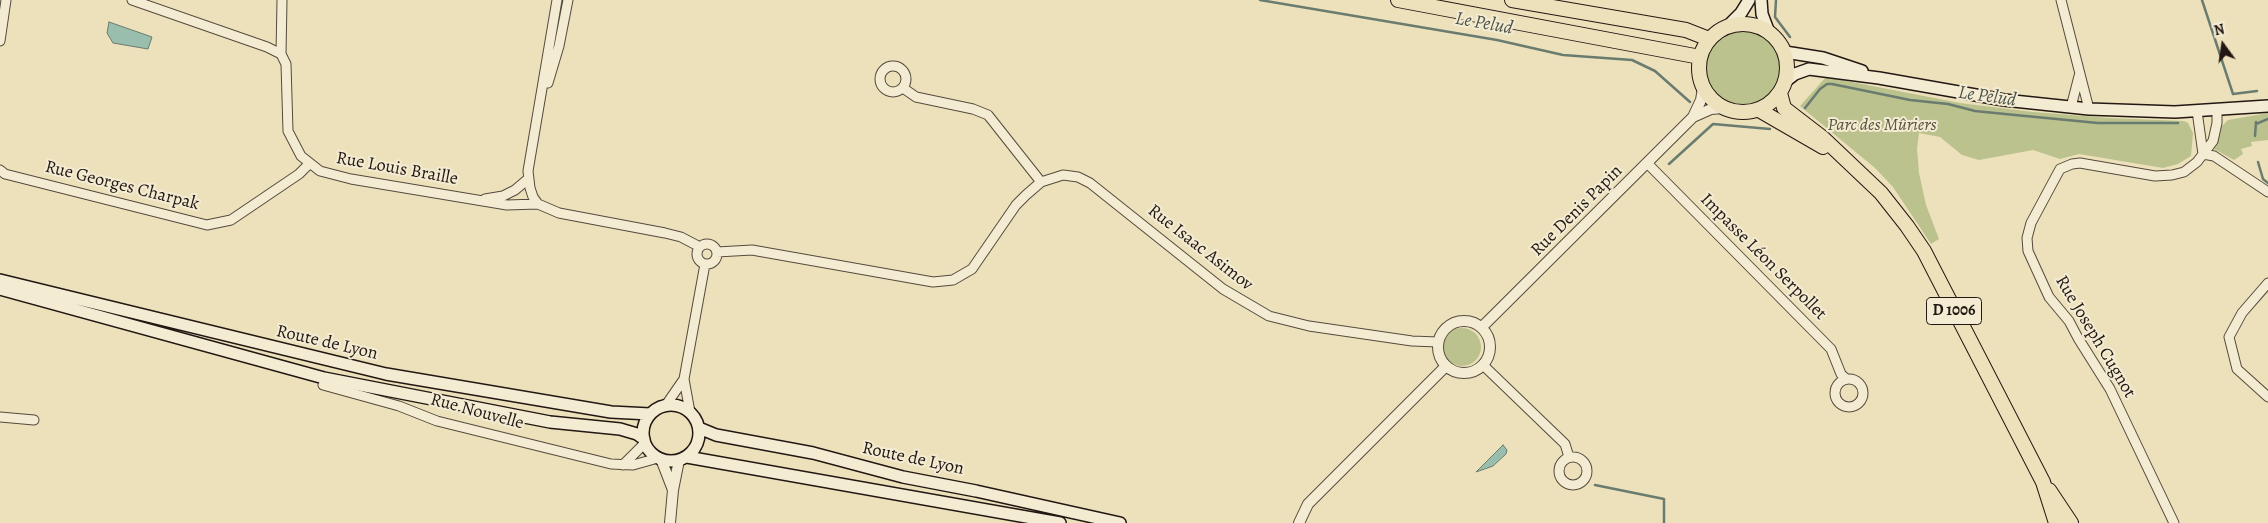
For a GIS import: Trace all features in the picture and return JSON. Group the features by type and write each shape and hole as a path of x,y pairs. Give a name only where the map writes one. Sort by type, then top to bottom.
{"main road":[{"path":"1398,0 1700,57"},
{"path":"1512,0 1686,30 1709,39"},
{"path":"1749,0 1741,13 1728,26 1709,39 1700,57 1700,77 1703,88 1715,103 1735,112 1759,110 1774,100 1795,74 1809,69 1880,78 2004,100 2089,109 2217,111 2268,106"},
{"path":"1761,0 1762,14 1768,30"},
{"path":"1728,26 1742,23 1755,25 1768,30 1781,43 1785,52 1788,71 1783,87"},
{"path":"1785,52 1840,63 1880,78"},
{"name":"D 1006","path":"1783,87 1784,108 1823,138 1881,193 1924,251 2043,482 2071,523"},
{"name":"D 1006","path":"1759,110 1841,157"},
{"name":"Route de Lyon","path":"0,280 386,374 611,412 650,414"},
{"name":"Route de Lyon","path":"0,289 324,378 550,422 620,429 637,434 644,441"},
{"path":"666,405 683,407 690,412 699,428 698,444 683,459 659,459 650,452 644,441 643,430 650,414 666,405"},
{"name":"Route de Lyon","path":"699,428 716,435 813,453 903,477 976,490 1120,523"},
{"name":"Route de Lyon","path":"683,459 1060,523"},
{"name":"D 1006","path":"2043,482 2056,523"}],"street":[{"path":"0,41 6,0"},
{"path":"132,0 268,47 281,54"},
{"name":"Rue Louis Braille","path":"282,0 281,54 286,64 288,131 295,146 309,164 320,171 335,176 508,205 538,204"},
{"path":"557,0 530,161 528,179 533,197 538,204 559,213 665,233 681,237 700,247"},
{"path":"530,161 546,88 559,46 568,0"},
{"path":"2061,0 2089,109"},
{"path":"2071,107 2079,76"},
{"path":"903,88 916,97 974,109 988,115 1041,182"},
{"name":"Rue Denis Papin","path":"1482,327 1648,164 1693,116 1701,100 1703,88"},
{"name":"Rue Denis Papin","path":"1693,116 1711,109 1724,108"},
{"path":"2197,111 2203,154 2214,156 2268,192"},
{"name":"Rue Joseph Cugnot","path":"2174,522 2110,389 2069,321 2049,297 2028,251 2027,238 2031,223 2055,176 2066,166 2080,163 2164,176 2184,172 2197,162 2208,149 2216,133 2217,111"},
{"name":"Rue Georges Charpak","path":"0,170 5,174 207,225 231,220 299,174 309,164"},
{"name":"Impasse Léon Serpollet","path":"1648,164 1832,349 1841,374 1845,378"},
{"name":"Rue Isaac Asimov","path":"718,252 752,250 933,282 953,280 972,269 1016,205 1041,182 1063,175 1078,177 1090,183 1223,289 1269,316 1309,326 1412,341 1438,342"},
{"name":"Rue Louis Braille","path":"477,200 503,196 523,185 528,179"},
{"path":"705,244 712,244 718,252 714,261 705,264 698,258 697,252 705,244"},
{"path":"690,412 684,379 705,264"},
{"path":"2268,283 2242,313 2229,337 2237,369 2268,397"},
{"path":"1454,322 1471,322 1482,327 1489,340 1490,349 1488,358 1483,365 1475,371 1464,373 1454,372 1446,366 1440,359 1438,342 1441,334 1454,322"},
{"path":"1483,365 1565,444 1569,457"},
{"path":"1299,523 1308,504 1446,366"},
{"path":"666,405 684,379"},
{"name":"Rue Nouvelle","path":"323,385 399,406 437,421 611,464 633,465 659,459"},
{"path":"0,417 34,420"},
{"path":"623,465 644,441"},
{"path":"659,459 673,490"},
{"path":"670,523 673,490 683,459"}],"green space":[{"path":"1743,30 1757,33 1770,41 1778,54 1781,68 1778,82 1770,95 1757,103 1743,106 1729,103 1716,95 1708,82 1705,68 1708,54 1716,41 1729,33"},
{"name":"Parc des Mûriers","path":"1826,77 1960,103 2033,112 2184,121 2188,123 2193,133 2191,156 2178,164 2163,168 2079,154 2060,159 2033,150 1979,160 1962,155 1940,137 1919,133 1917,149 1919,173 1926,205 1939,239 1931,244 1893,187 1875,168 1800,106"},
{"path":"2268,113 2268,140 2251,142 2252,146 2241,149 2243,154 2234,160 2214,149 2220,128 2228,120"},
{"path":"1462,328 1475,334 1481,347 1475,360 1462,366 1449,360 1443,347 1449,334"}],"shaded area":[{"path":"109,22 152,37 148,49 113,43 107,33"},
{"path":"1503,445 1507,450 1506,454 1493,466 1476,472"}],"waterway":[{"name":"Le Pelud","path":"1260,0 1497,40 1563,55 1632,60 1655,71 1690,102"},
{"path":"1776,0 1775,17 1790,37"},
{"name":"Le Pelud","path":"2202,0 2233,94 2257,91"},
{"name":"Le Pelud","path":"1805,108 1820,89 1827,84 1832,84 1910,100 1948,104 1975,111 2098,123 2178,123"},
{"name":"Le Pelud","path":"2256,124 2268,119"},
{"name":"Le Pelud","path":"2255,136 2256,122"},
{"name":"Le Pelud","path":"1669,164 1713,124 1770,129"},
{"name":"Le Pelud","path":"2258,162 2263,179 2268,183"},
{"path":"1595,485 1664,499 1664,523"}]}
